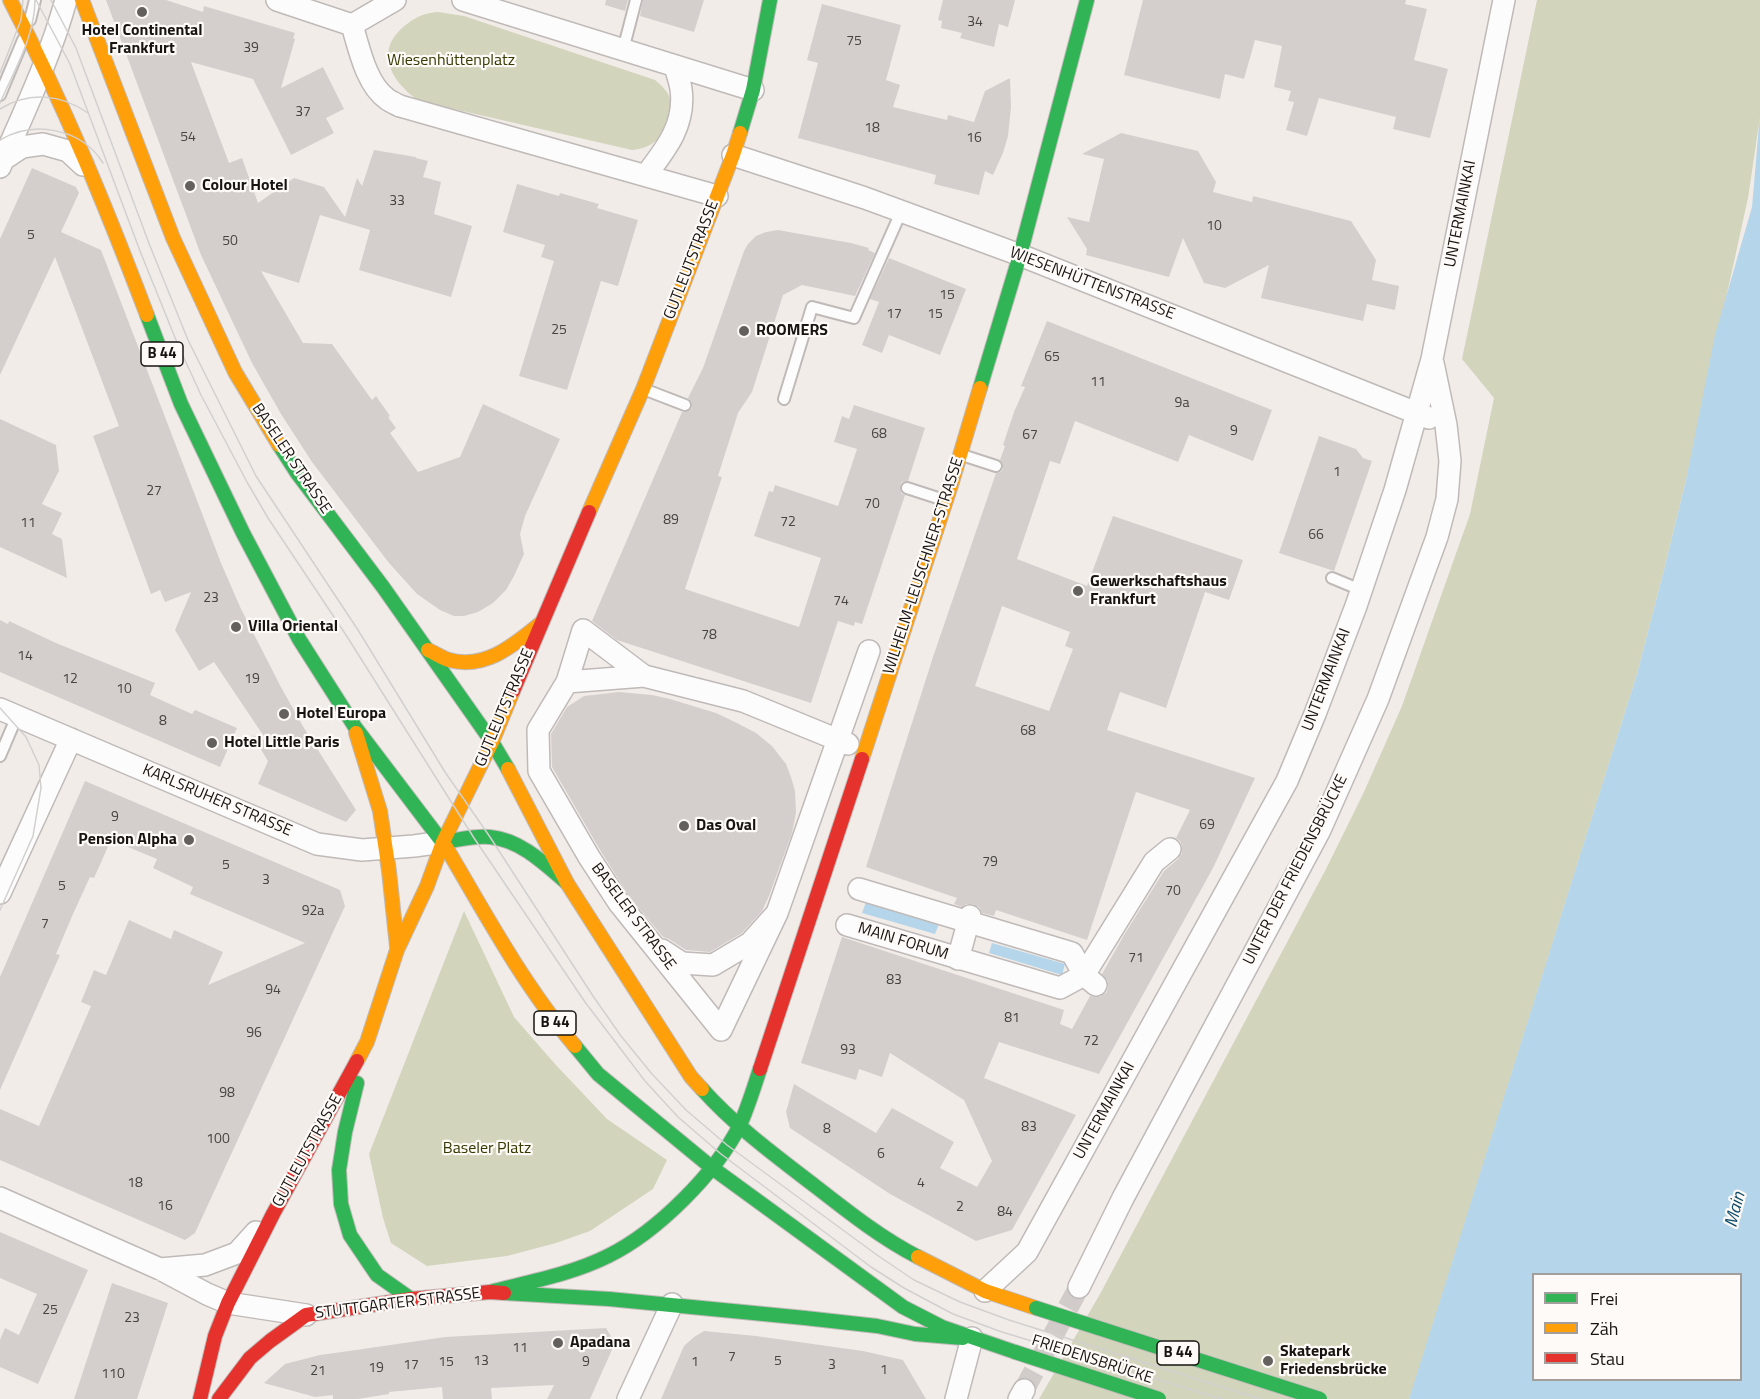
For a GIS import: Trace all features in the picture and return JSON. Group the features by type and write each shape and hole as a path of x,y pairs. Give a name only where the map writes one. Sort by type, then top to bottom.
{"main road":[{"name":"B 44","path":"10,0 44,66 90,171 182,404 239,525 298,639 355,728 443,842 496,932 555,1023 598,1074 711,1167 903,1307 942,1327 972,1338"},
{"name":"BASELER STRASSE","path":"82,0 173,238 235,372 297,473 383,587 492,742 521,792 567,883"},
{"name":"GUTLEUTSTRASSE","path":"200,1399 215,1336 228,1303 273,1214 367,1042 397,950 427,886 443,842 492,742 643,388 733,155 753,90 770,0"},
{"name":"WILHELM-LEUSCHNER-STRASSE","path":"739,1125 946,501 1020,255 1087,0"},
{"path":"428,650 449,660 468,663 483,660 499,654 541,624"},
{"path":"355,728 380,811 397,950"},
{"name":"B 44","path":"443,842 490,837 526,849 567,883 691,1077 719,1108 768,1150 842,1207 906,1251 985,1291"},
{"path":"367,1042 345,1132 339,1170 341,1204 350,1235 377,1275 411,1299"},
{"path":"711,1167 739,1125"},
{"name":"STUTTGARTER STRASSE","path":"490,1292 562,1273 609,1255 640,1237 657,1223 711,1167"},
{"name":"FRIEDENSBRÜCKE","path":"985,1291 1320,1399"},
{"name":"STUTTGARTER STRASSE","path":"219,1399 250,1358 306,1315 411,1299 490,1292 672,1304"},
{"path":"672,1304 856,1324 915,1334 972,1338"},
{"name":"FRIEDENSBRÜCKE","path":"972,1338 1159,1399"}],"street":[{"path":"2,163 56,36 66,0"},
{"path":"277,0 352,25 395,0"},
{"path":"463,0 753,90"},
{"name":"UNTERMAINKAI","path":"985,1291 1027,1252 1287,781 1315,714 1395,490 1432,359 1504,0"},
{"path":"352,25 366,69 376,87 386,99 400,106 717,196"},
{"path":"646,175 665,151 675,133 681,114 681,90 675,66"},
{"path":"2,163 22,147 43,144 68,151 90,171"},
{"name":"WIESENHÜTTENSTRASSE","path":"733,155 865,198 1020,255 1446,425"},
{"name":"UNTER DER FRIEDENSBRÜCKE","path":"1079,1287 1123,1198 1320,830 1378,699 1447,499 1450,461 1446,425 1432,359"},
{"path":"644,676 583,630 559,681 644,676 743,701 843,742"},
{"name":"WILHELM-LEUSCHNER-STRASSE","path":"721,1030 785,895 843,742 869,651"},
{"name":"BASELER STRASSE","path":"559,681 535,727 539,771 589,857 620,903 721,1030"},
{"name":"KARLSRUHER STRASSE","path":"8,713 317,844 362,850 443,842"},
{"path":"0,893 71,739"},
{"path":"1090,980 1101,945 1154,862 1170,849"},
{"path":"859,889 969,919 1072,953 1101,945"},
{"name":"WILHELM-LEUSCHNER-STRASSE","path":"651,943 682,963 713,965 750,943 777,913"},
{"name":"MAIN FORUM","path":"958,959 969,919"},
{"name":"MAIN FORUM","path":"847,925 1060,988 1090,980"},
{"path":"1072,953 1090,980"},
{"name":"STUTTGARTER STRASSE","path":"0,1198 160,1269 228,1303 306,1315"},
{"name":"STUTTGARTER STRASSE","path":"160,1269 205,1265 237,1253 273,1214"},
{"path":"628,1399 672,1304"},
{"path":"956,1399 972,1338"}],"lane":[{"path":"0,95 27,32 35,0"},
{"path":"623,50 636,0"},
{"path":"784,399 812,307 854,318 901,212"},
{"path":"643,388 685,405"},
{"path":"960,454 996,466"},
{"path":"907,488 946,501"},
{"path":"1332,578 1361,590"},
{"path":"0,756 8,713"}],"green space":[{"path":"1537,0 1760,0 1760,117 1748,198 1686,480 1637,674 1412,1391 1409,1399 1039,1399 1100,1294 1326,869 1363,794 1402,706 1470,514 1494,398 1462,359"},
{"name":"Wiesenhüttenplatz","path":"438,12 464,16 655,80 666,91 670,101 662,134 653,143 632,150 419,101 400,84 393,74 388,54 390,44 397,34 414,19 421,15"},
{"name":"Baseler Platz","path":"464,911 514,1017 607,1119 667,1160 653,1189 590,1231 507,1256 427,1266 391,1243 369,1154"}],"water":[{"name":"Main","path":"1760,114 1760,1399 1409,1399 1637,674 1686,480 1715,335 1752,207"},
{"path":"866,902 939,924 935,934 862,913"},
{"path":"992,943 1065,964 1062,975 989,953"}],"building":[{"path":"106,0 166,0 203,12 204,6 295,33 281,88 323,67 344,109 326,118 334,133 291,155 253,79 191,62 229,163 242,158 258,203 294,178 324,187 345,217 357,178 362,186 374,150 428,161 423,177 441,182 434,214 472,226 451,297 359,270 370,230 320,215 299,283 261,271 303,343 332,344 372,400 376,396 396,428 390,433 418,472 460,457 483,404 560,439 525,516 520,534 524,554 506,590 493,603 478,612 454,616 440,610 417,594 389,563 312,462 281,414 252,363 201,255"},
{"path":"606,0 628,0 625,11 605,5"},
{"path":"643,0 704,0 694,32 640,16"},
{"path":"943,0 1015,0 1008,27 999,24 994,47 960,38 962,33 941,28 942,21 938,20"},
{"path":"1143,0 1406,0 1405,4 1427,9 1414,60 1448,69 1430,138 1393,129 1396,117 1319,98 1307,136 1286,130 1294,102 1288,101 1291,91 1274,87 1282,46 1255,40 1244,79 1225,74 1220,99 1124,75"},
{"path":"822,4 901,25 886,80 900,85 893,107 947,120 948,115 974,122 985,91 1010,78 1011,107 1008,136 993,175 985,171 979,195 934,184 936,175 798,138 818,63 807,60"},
{"path":"1121,133 1198,151 1216,182 1213,192 1252,202 1253,196 1351,221 1376,260 1372,280 1399,286 1395,310 1367,304 1363,321 1261,298 1269,265 1225,288 1204,283 1183,238 1169,277 1086,255 1087,249 1067,217 1089,222 1104,159 1082,154"},
{"path":"32,168 76,187 79,193 61,232 101,250 221,563 241,609 304,728 356,810 346,822 258,784 268,761 252,735 267,741 214,662 199,671 175,630 191,592 165,602 160,590 151,594 93,436 119,426 55,257 0,375 0,239"},
{"path":"517,184 599,204 597,208 638,220 618,286 601,281 567,390 519,376 554,261 541,257 545,245 503,232"},
{"path":"778,230 851,243 869,248 868,250 875,253 855,296 802,285 783,295 752,392 738,413 718,476 722,477 685,589 799,627 821,558 754,536 769,491 773,492 775,485 838,506 857,449 834,442 842,416 849,419 854,405 925,428 908,481 902,482 900,486 901,493 905,495 862,624 855,622 854,626 838,621 811,703 617,640 592,621 682,412 687,412 692,408 692,403 688,398 703,368 744,251 756,236"},
{"path":"889,258 966,289 940,355 889,335 882,353 862,345 879,302 870,299"},
{"path":"1047,321 1272,410 1253,461 1189,435 1178,462 1075,421 1060,464 1050,461 1017,559 1087,586 1113,516 1243,560 1229,600 1205,592 1166,708 1120,692 1107,730 1255,778 1213,868 1099,1074 999,1042 984,1078 1076,1115 1012,1230 976,1241 890,1194 790,1128 786,1112 794,1084 876,1133 892,1108 954,1142 940,1168 977,1187 992,1161 964,1100 890,1053 882,1077 859,1069 856,1080 801,1063 842,937 1064,1010 1060,1024 1072,1029 1090,996 1100,997 1106,993 1108,981 1102,974 1164,871 1182,853 1180,841 1176,838 1190,810 1136,792 1087,940 996,910 994,916 982,913 979,907 973,904 966,904 962,907 954,904 957,898 866,867 933,657 996,473 1003,469 1000,460 1005,446 1003,445 1025,387 1021,386","holes":["1002,606 1070,632 1065,646 1073,649 1049,711 975,686"]},
{"path":"0,419 56,445 59,471 42,504 62,513 52,534 62,539 67,578 0,547"},
{"path":"1319,436 1356,449 1363,458 1372,461 1334,571 1279,553"},
{"path":"0,620 8,624 9,621 56,643 155,683 150,695 192,714 195,710 237,728 220,767 0,672"},
{"name":"Das Oval","path":"619,692 670,699 716,713 737,723 756,733 772,746 786,764 791,777 795,791 796,813 792,833 769,896 762,911 742,933 710,952 686,950 663,937 629,896 552,767 551,734 567,707 584,696"},
{"path":"85,781 340,890 345,906 195,1233 185,1240 0,1160 0,1109 39,1126 91,1006 81,1002 94,970 106,975 129,920 171,939 174,930 223,952 208,985 305,943 190,894 193,887 153,868 157,859 111,840 94,878 90,877 73,914 56,954 60,955 0,1090 0,977"},
{"path":"0,1232 88,1270 38,1384 0,1367 0,1340 5,1328 19,1335 37,1294 0,1278"},
{"path":"112,1283 168,1303 137,1399 74,1399"},
{"path":"606,1328 615,1343 590,1399 547,1399 554,1385 491,1388 492,1399 443,1399 442,1387 389,1392 389,1394 358,1399 333,1399 333,1395 315,1397 264,1383 285,1364 320,1355 445,1337"},
{"path":"704,1331 863,1351 903,1360 926,1399 661,1399 684,1346"}],"tunnel":[{"path":"1024,1390 1079,1287"}],"tram line":[{"path":"0,73 21,20 23,0"},
{"path":"0,103 28,40 35,0"},
{"path":"36,0 70,64 178,345 201,395 247,482 474,838 585,1002 645,1081 678,1117 721,1154 871,1267 904,1288 953,1314 1002,1332 1222,1399"},
{"path":"51,0 76,48 150,246 188,340 256,476 358,630 445,772 593,996 652,1074 686,1110 727,1145 914,1280 960,1302 1009,1320 1260,1399"},
{"path":"0,109 22,99 45,97 67,102 88,113"},
{"path":"0,140 27,130 56,131 82,142 94,151 103,163"},
{"path":"0,708 26,737 39,765 41,788 33,836 0,910"}],"traffic: fast":[{"path":"740,133 753,90 770,0"},
{"path":"980,388 1020,255 1087,0"},
{"path":"147,315 181,404 243,533 299,639 355,727 446,847"},
{"path":"279,445 297,473 383,587 492,742 508,769"},
{"path":"443,842 478,837 501,839 532,854 567,883"},
{"path":"575,1046 598,1074 711,1167 903,1307 942,1327 1015,1352"},
{"path":"490,1292 580,1268 627,1245 665,1217 701,1181 729,1143 743,1118 760,1069"},
{"path":"357,1083 345,1132 339,1170 341,1204 350,1235 377,1275 411,1299"},
{"path":"702,1089 742,1128 786,1163 865,1224 918,1257"},
{"path":"504,1293 609,1299 805,1318 877,1326 915,1334 963,1338"},
{"path":"1036,1308 1320,1399"},
{"path":"1015,1352 1159,1399"}],"traffic: slow":[{"path":"10,0 83,155 147,315"},
{"path":"82,0 173,238 235,372 279,445"},
{"path":"589,512 643,389 740,133"},
{"path":"862,759 952,482 980,388"},
{"path":"428,650 449,660 463,662 488,658 510,647 541,623"},
{"path":"357,1061 367,1042 397,950 427,886 443,842 492,742 513,691"},
{"path":"356,733 380,811 397,947"},
{"path":"508,769 567,883 691,1077 702,1089"},
{"path":"446,847 522,975 575,1046"},
{"path":"918,1257 985,1291 1036,1308"}],"traffic: jam":[{"path":"513,691 589,512"},
{"path":"760,1069 862,759"},
{"path":"200,1399 215,1336 228,1303 273,1214 357,1061"},
{"path":"219,1399 250,1358 306,1315 411,1299 490,1292 504,1293"}],"place":[{"name":"Hotel Continental Frankfurt","path":"142,12"},
{"name":"Colour Hotel","path":"190,186"},
{"name":"ROOMERS","path":"744,331"},
{"name":"Gewerkschaftshaus Frankfurt","path":"1078,591"},
{"name":"Villa Oriental","path":"236,627"},
{"name":"Hotel Europa","path":"284,714"},
{"name":"Hotel Little Paris","path":"212,743"},
{"name":"Das Oval","path":"684,826"},
{"name":"Pension Alpha","path":"189,840"},
{"name":"Apadana","path":"558,1343"},
{"name":"Skatepark Friedensbrücke","path":"1268,1361"}]}
